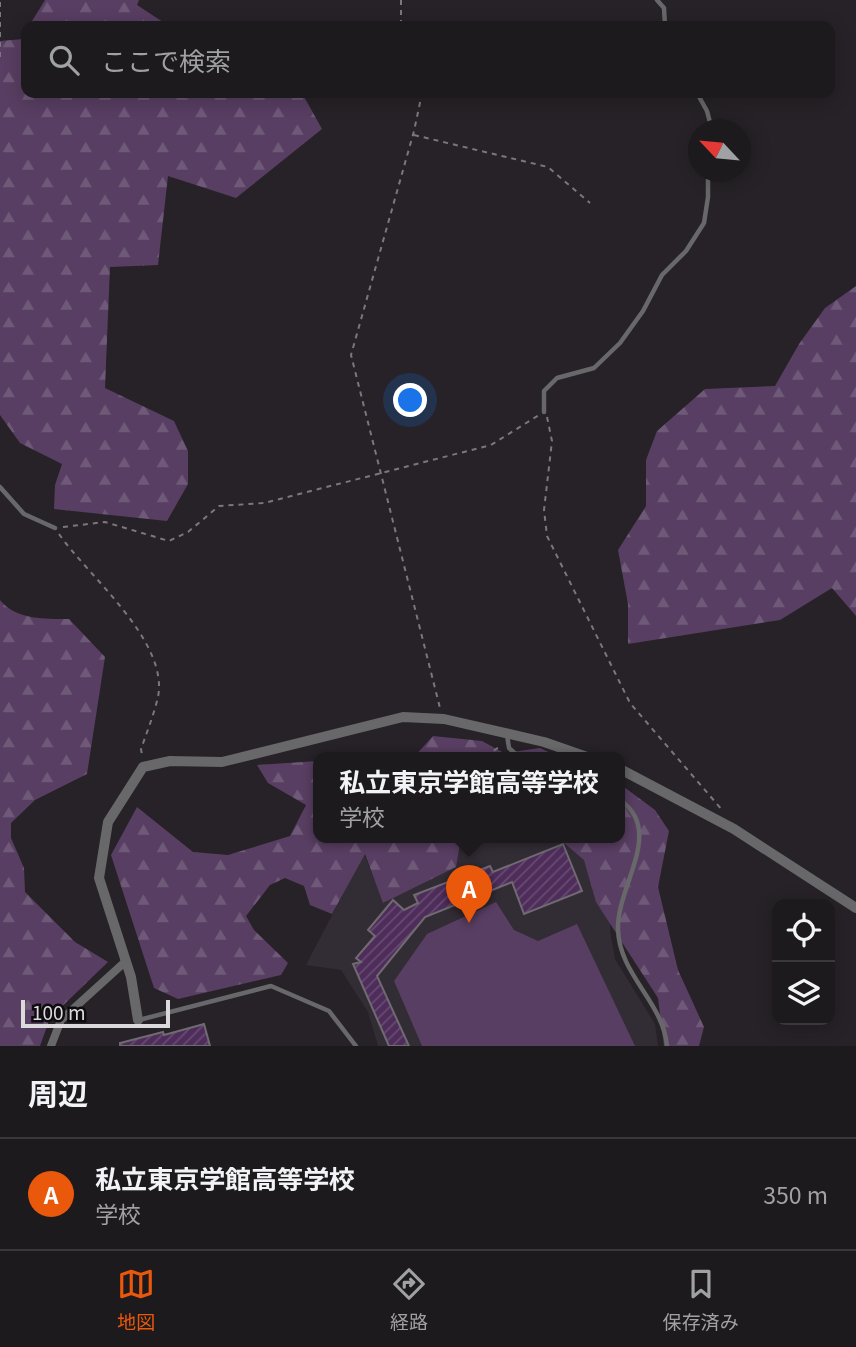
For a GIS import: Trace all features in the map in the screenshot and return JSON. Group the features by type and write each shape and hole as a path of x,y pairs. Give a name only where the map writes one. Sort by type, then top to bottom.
{"street":[{"path":"138,1020 126,961 102,895 99,878 101,852 115,807 143,767 170,761 222,762 403,717 443,719 566,752"},
{"path":"625,772 734,829 856,908"},
{"path":"51,1046 61,1020 126,961"}],"lane":[{"path":"657,0 664,8 665,21"},
{"path":"700,98 709,119"},
{"path":"544,412 544,391 557,378 594,368 620,343 643,311 662,275 686,251 704,223 708,182"},
{"path":"0,487 24,514 55,528"},
{"path":"507,737 509,748 513,752"},
{"path":"625,804 641,833 640,849 621,899 618,930 623,957 636,983 655,1007 666,1032 667,1046"},
{"path":"138,1020 271,986 329,1011 356,1046"}],"path":[{"path":"401,0 401,21"},
{"path":"0,2 0,57"},
{"path":"421,98 351,355 443,719"},
{"path":"413,135 548,167 590,203"},
{"path":"55,528 105,522 169,541 188,532 219,506 264,503 491,445 544,412 550,422 552,441 544,510 547,536 630,703 686,766 734,829"},
{"path":"55,528 143,639 156,668 159,695 141,749 143,767"},
{"path":"491,752 507,737"}],"shaded area":[{"path":"459,843 586,843 613,867 610,931 615,959 655,1024 658,1046 378,1046 368,1012 341,970 306,965 364,854 384,903"}],"green space":[{"path":"45,0 139,0 137,5 161,21 32,21"},
{"path":"21,39 21,98 305,98 322,129 236,198 168,176 158,265 110,267 105,388 174,421 188,451 188,484 167,521 54,509 55,485 62,464 20,443 0,415 0,41"},
{"path":"856,286 856,616 832,588 780,620 628,644 628,604 618,550 646,506 646,460 657,431 705,389 775,386 799,344 825,308"},
{"path":"0,600 23,615 69,619 105,657 87,774 35,800 11,823 11,838 24,868 25,892 75,942 108,962 50,1018 40,1046 0,1046"},
{"path":"433,736 482,741 502,752 419,752"},
{"path":"540,748 548,752 511,752"},
{"path":"313,761 313,843 460,843 456,867 383,903 365,854 332,914 310,905 304,886 285,878 270,885 246,916 254,930 288,963 281,975 178,999 154,988 111,855 137,807 193,852 228,855 290,836 306,805 268,783 257,765"},
{"path":"625,788 655,810 669,831 658,887 678,970 704,1027 699,1046 664,1046 658,998 596,902 584,860 564,843 625,843"},
{"path":"496,902 514,930 538,941 577,924 635,1046 422,1046 394,981 427,934"}],"building":[{"path":"563,844 582,891 524,914 512,882 425,917 377,976 409,1046 389,1046 353,964 361,962 356,958 375,936 368,930 393,900 404,910 418,903 414,895 490,866 493,872"},
{"path":"204,1024 210,1046 120,1046 120,1043"}],"place":[{"name":"私立東京学館高等学校","path":"469,923"}]}
